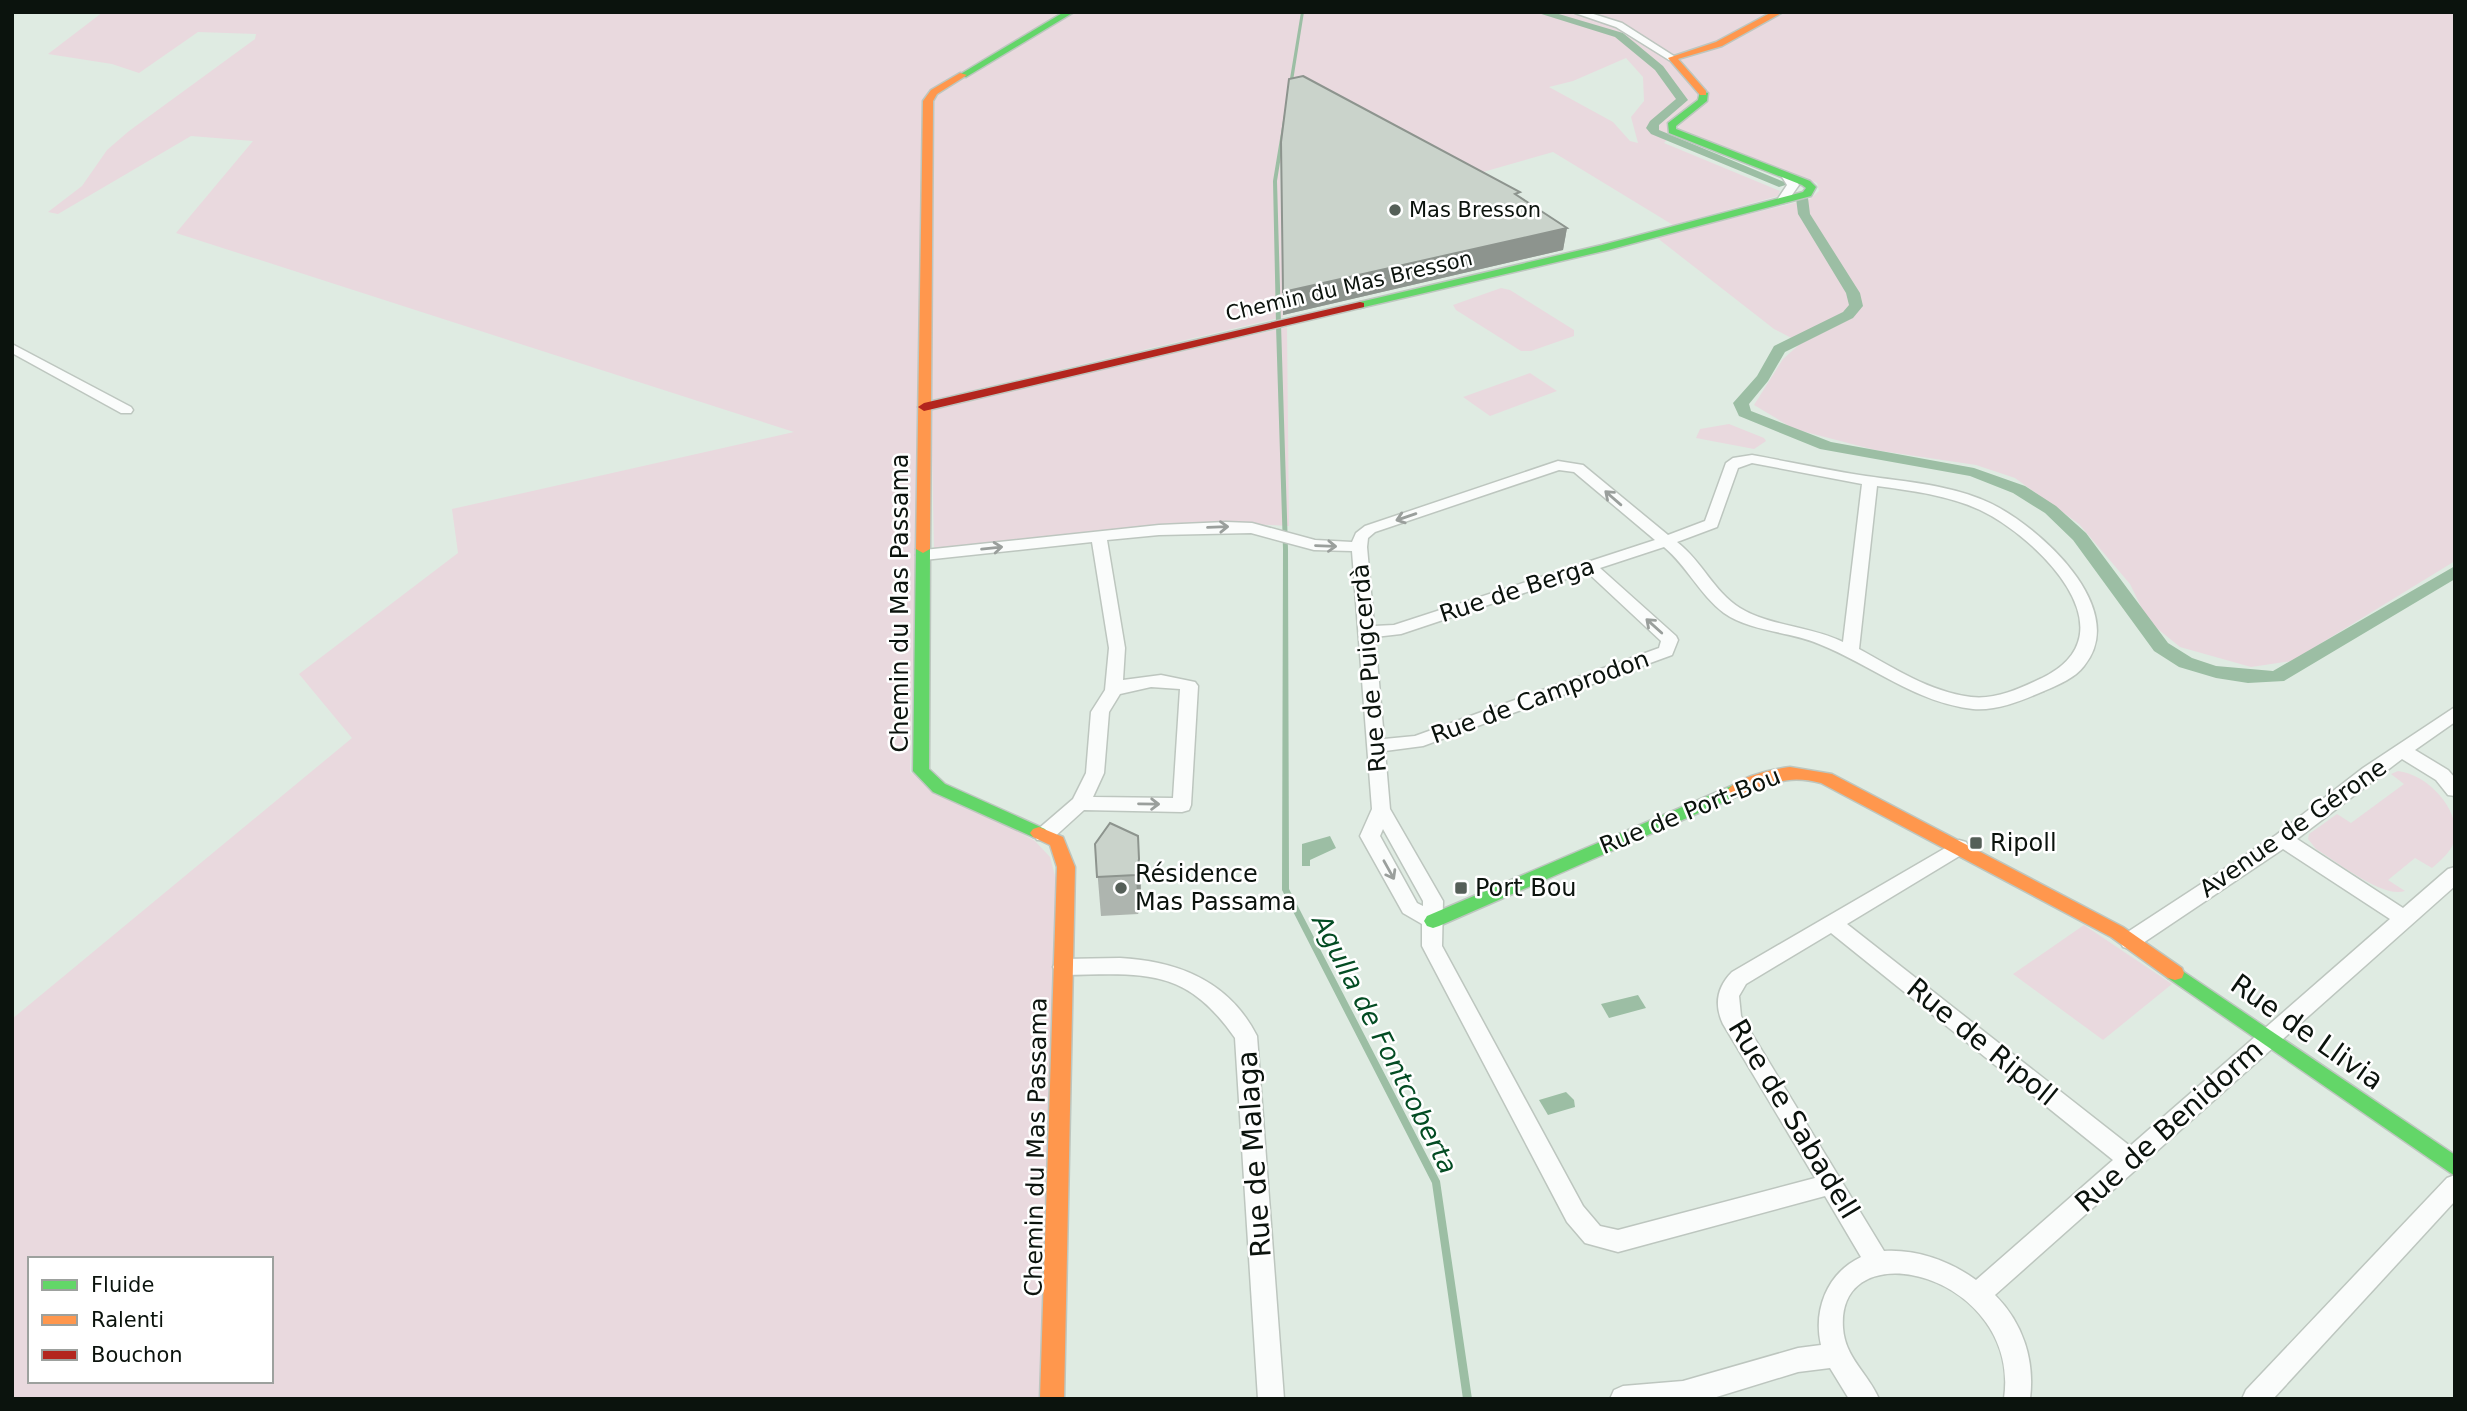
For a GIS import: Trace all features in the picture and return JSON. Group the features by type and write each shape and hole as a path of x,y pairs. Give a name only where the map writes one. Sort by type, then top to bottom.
{"street":[{"name":"Chemin du Mas Passama","path":"1052,1399 1066,867 1057,841 939,788 921,771 924,407 928,101 934,92 1070,12"},
{"path":"1580,13 1619,25 1672,58 1719,44 1779,12"},
{"name":"Chemin du Mas Bresson","path":"924,407 1604,248 1811,191 1807,183 1672,131 1671,125 1702,101 1703,92 1672,58"},
{"path":"12,348 126,410"},
{"name":"Rue de Berga","path":"1367,632 1395,630 1712,524 1731,466 1738,461 1752,459 1870,481"},
{"name":"Rue de Puigcerdà","path":"1433,921 1410,908 1370,836 1381,809 1378,746 1359,547 1361,536 1370,529 1558,465 1578,467 1688,559 1709,589 1735,612 1809,634 1850,654"},
{"path":"1870,481 1939,491 1967,499 2020,527 2052,555 2074,584 2089,617 2090,638 2078,662 2063,675 1999,701 1975,703 1935,694 1850,654 1870,481"},
{"path":"924,555 1226,527 1275,532 1314,545 1359,547"},
{"path":"1044,835 1080,803 1095,773 1100,712 1114,690 1117,648 1099,537"},
{"name":"Rue de Camprodon","path":"1378,746 1417,742 1666,651 1670,640 1590,567"},
{"path":"1080,803 1182,805 1189,686 1152,681 1127,683 1114,690"},
{"name":"Avenue de Gérone","path":"2130,941 2283,840 2455,713"},
{"path":"2402,750 2442,775 2455,790"},
{"name":"Rue de Port-Bou","path":"1433,921 1769,775 1789,770 1826,778 2130,941"},
{"path":"2283,840 2404,918"},
{"name":"Rue de Sabadell","path":"1878,1263 1731,1018 1727,999 1730,987 1739,978 1959,847"},
{"name":"Rue de Benidorm","path":"1977,1295 2455,874"},
{"path":"1433,921 1432,946 1575,1214 1593,1235 1618,1241 1833,1184"},
{"name":"Rue de Ripoll","path":"1833,923 2131,1161"},
{"name":"Rue de Llivia","path":"2130,941 2455,1167"},
{"name":"Rue de Malaga","path":"1063,967 1169,971 1206,987 1228,1007 1246,1036 1271,1399"},
{"path":"2255,1399 2455,1185"},
{"path":"1866,1399 1844,1372 1836,1355 1831,1338 1831,1313 1838,1292 1864,1267 1878,1263 1925,1267 1952,1278 1977,1295 1999,1318 2014,1345 2020,1372 2018,1399"},
{"path":"1623,1399 1681,1396 1798,1360 1836,1355"}],"shaded area":[{"path":"103,12 1064,12 928,91 910,772 1035,841 1050,857 1058,887 1041,1399 12,1399 12,1019 352,738 299,674 458,553 452,509 794,432 176,233 253,141 191,136 58,214 48,212 82,186 107,150 129,131 255,39 256,34 198,32 139,73 112,64 48,54"},
{"path":"1075,12 1773,12 1715,43 1667,57 1698,92 1697,100 1666,124 1672,134 1664,143 1780,191 1778,196 1673,225 1553,152 1455,180 1280,163 1283,317 931,400 933,101 939,93","holes":["1626,58 1643,77 1644,101 1631,117 1638,143 1630,141 1613,122 1549,87 1573,81"]},
{"path":"1301,12 1304,12 1277,181 1281,323 1276,324 1273,181"},
{"path":"1785,12 2455,12 2455,561 2292,661 2251,667 2180,647 2148,621 2130,584 2079,524 2015,478 1976,465 1875,450 1794,429 1754,405 1783,359 1801,343 1774,329 1656,237 1810,199 1819,191 1817,183 1676,130 1708,92 1678,59 1722,45"},
{"path":"1501,288 1510,290 1574,330 1574,336 1531,351 1521,351 1456,310 1453,305"},
{"path":"1281,324 1288,549 1289,889 1440,1181 1472,1399 1463,1399 1432,1183 1282,890 1283,549 1276,326"},
{"path":"1287,327 1289,526 1246,524 1157,527 934,549 931,409"},
{"path":"1530,373 1557,391 1490,416 1463,397"},
{"path":"1729,424 1766,441 1754,449 1696,438 1700,429"},
{"path":"2398,771 2419,778 2438,794 2452,814 2455,837 2449,851 2432,868 2415,858 2388,880 2405,891 2396,892 2385,890 2360,878 2316,849 2308,839 2309,834 2337,814 2351,823 2404,784 2391,774"},
{"path":"1330,836 1336,848 1310,860 1310,866 1302,866 1302,844"},
{"path":"2084,925 2172,984 2103,1040 2013,974"},
{"path":"1638,995 1646,1008 1609,1018 1601,1004"},
{"path":"1566,1092 1574,1100 1575,1107 1548,1115 1539,1100"}],"building":[{"name":"Mas Bresson","path":"1303,76 1520,192 1515,194 1567,228 1283,292 1281,142 1289,79"},
{"path":"1110,823 1138,836 1139,859 1136,875 1097,877 1095,844"}],"waterway":[{"path":"1540,12 1619,35 1659,68 1682,100 1654,123 1652,128 1655,132 1783,184"},
{"path":"1802,198 1804,214 1853,293 1856,306 1848,315 1779,349 1763,378 1741,403 1744,413 1783,431 1825,445 1974,472 2019,489 2061,518 2097,557 2161,647 2186,663 2216,672 2248,677 2277,677 2455,571"}],"traffic: fast":[{"path":"963,75 1070,12"},
{"path":"1360,305 1604,248 1807,194 1811,187 1806,183 1672,131 1671,125 1702,101 1703,93"},
{"path":"923,549 921,771 939,788 1039,833"},
{"path":"1433,921 1736,790"},
{"path":"2175,973 2455,1167"}],"traffic: slow":[{"path":"1703,93 1672,58 1719,44 1779,12"},
{"path":"923,549 928,101 934,92 963,75"},
{"path":"1736,790 1780,774 1801,773 1826,778 2117,932 2175,973"},
{"path":"1039,833 1057,841 1066,867 1052,1399"}],"traffic: jam":[{"path":"924,407 1360,305"}],"place":[{"name":"Mas Bresson","path":"1395,210"},
{"name":"Ripoll","path":"1976,843"},
{"name":"Résidence Mas Passama","path":"1121,888"},
{"name":"Port Bou","path":"1461,888"}],"water label":[{"name":"Agulla de Fontcoberta","path":"1385,1044"}]}
